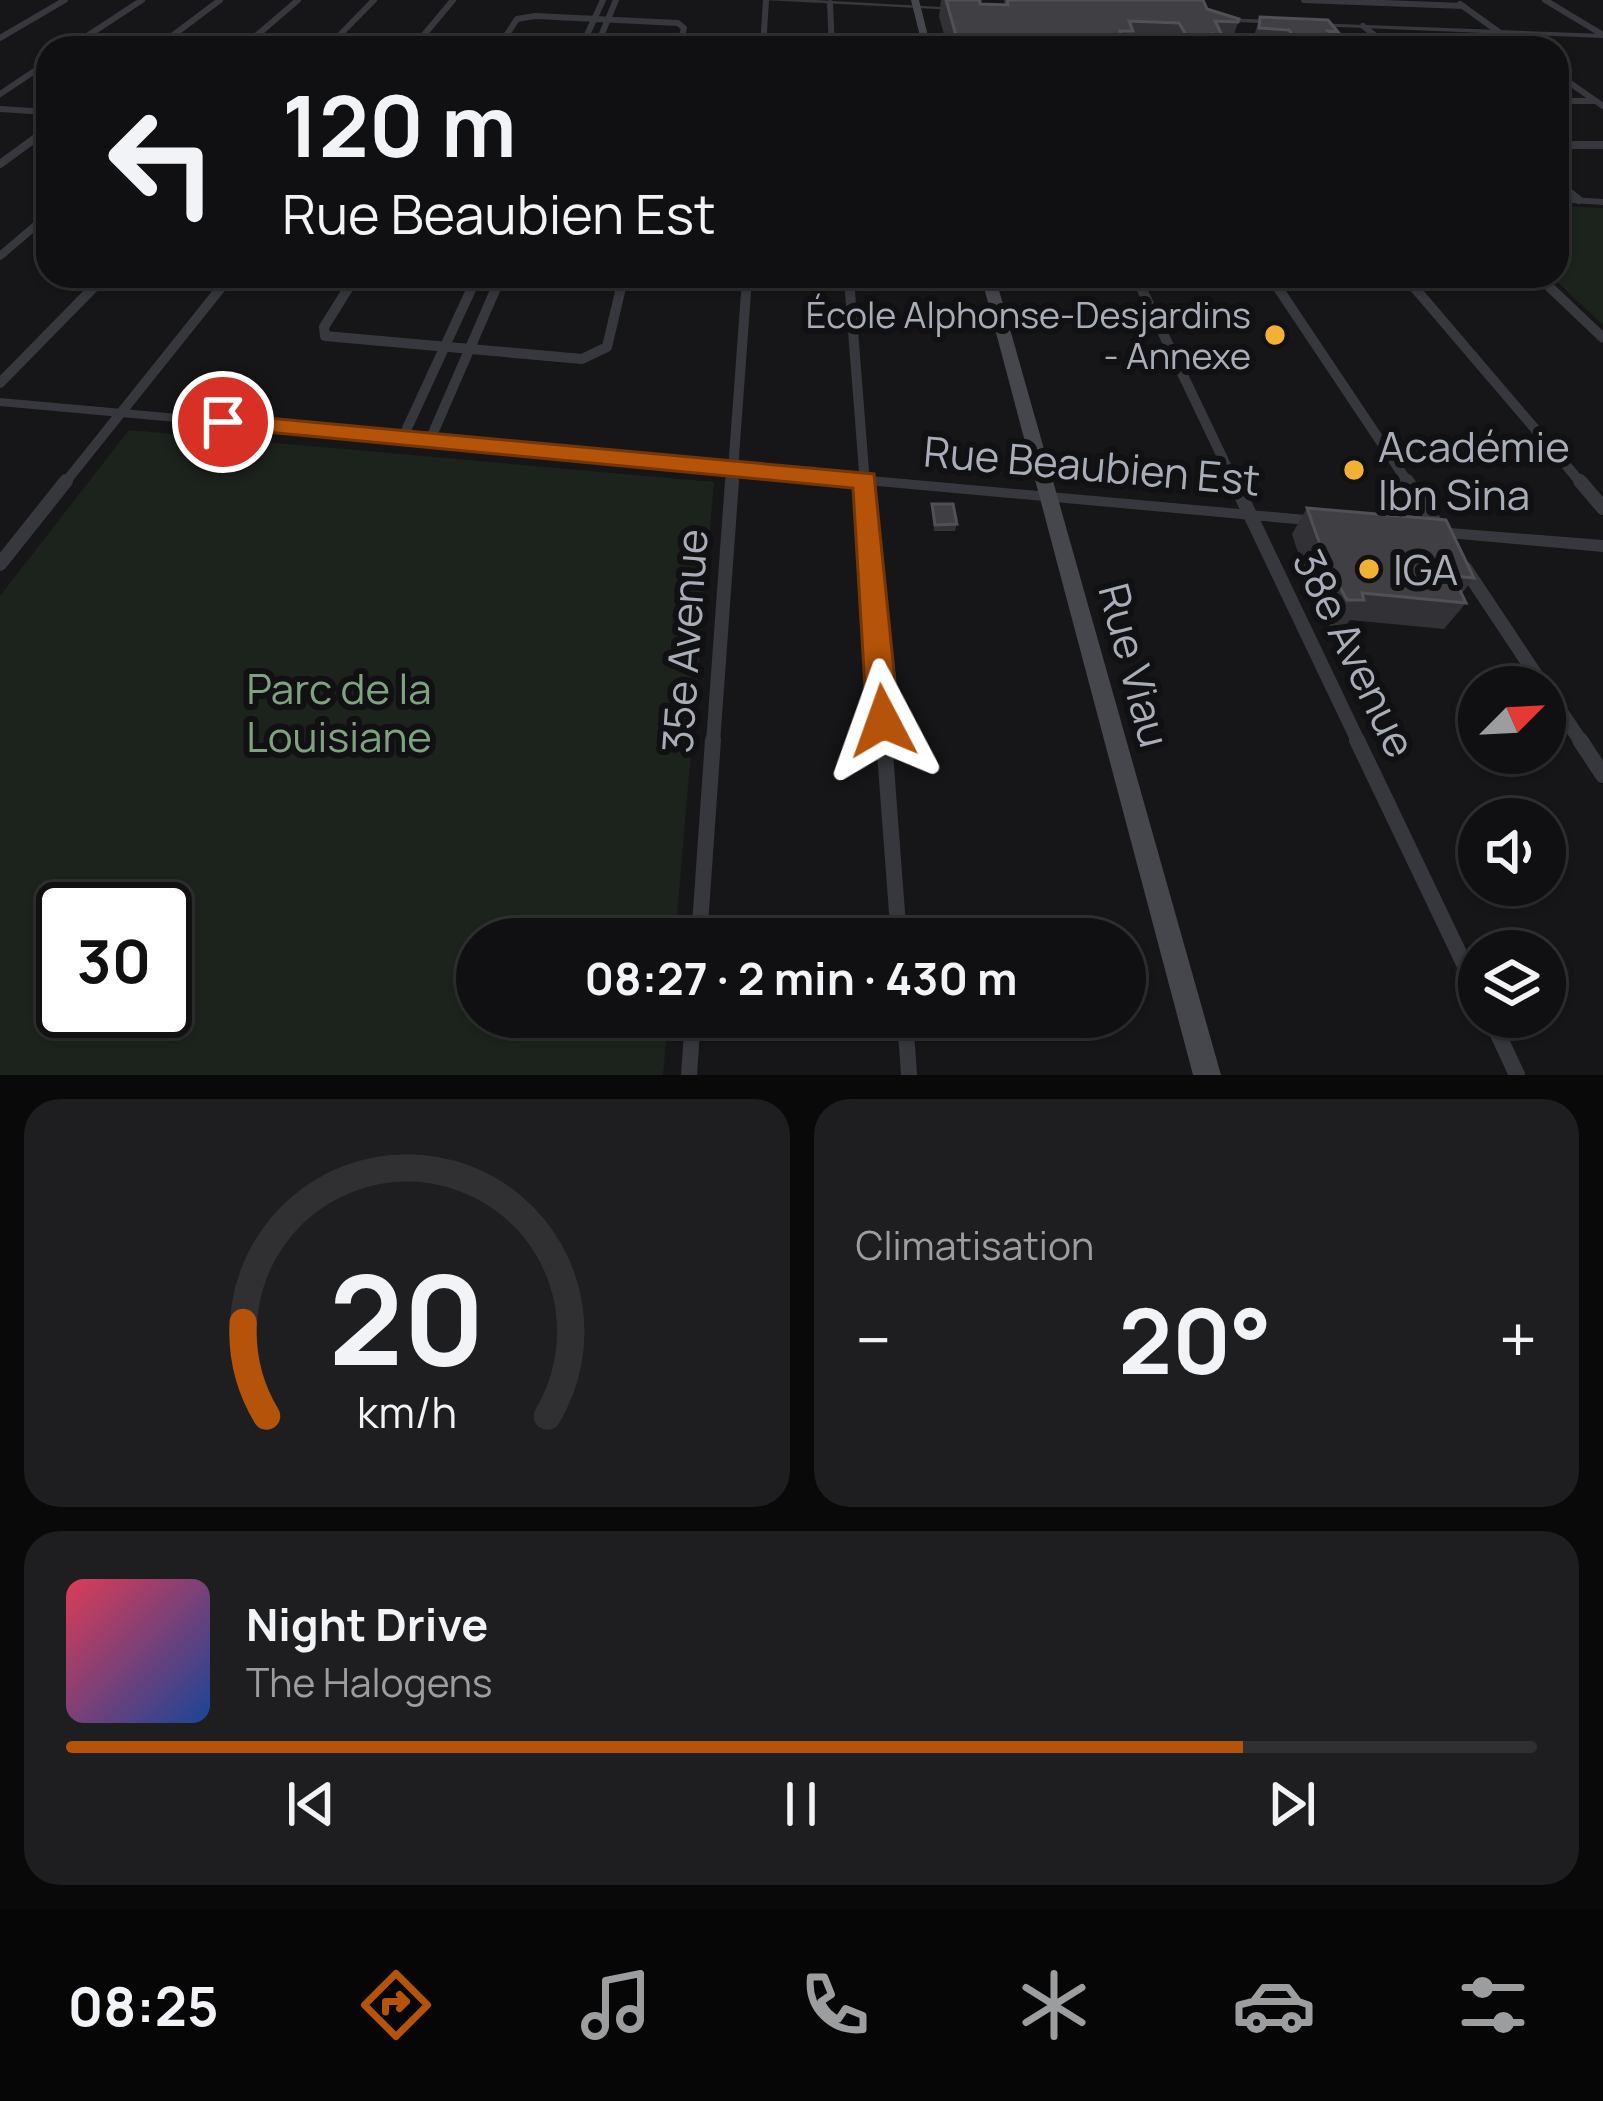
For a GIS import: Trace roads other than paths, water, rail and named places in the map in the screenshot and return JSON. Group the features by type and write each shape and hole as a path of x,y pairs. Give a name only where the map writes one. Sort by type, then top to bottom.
{"main road":[{"path":"916,3 924,36"},
{"name":"Rue Viau","path":"991,288 1207,1075"}],"street":[{"path":"0,38 65,0"},
{"path":"88,36 142,0"},
{"path":"172,36 220,0"},
{"path":"256,36 298,0"},
{"path":"339,36 374,0"},
{"path":"423,36 453,0"},
{"path":"586,36 602,0"},
{"path":"601,36 616,0"},
{"path":"764,36 766,0 958,8"},
{"path":"1304,0 1463,6"},
{"path":"1454,0 1504,36"},
{"path":"1545,0 1603,35"},
{"path":"830,2 831,36"},
{"path":"507,36 522,17 681,24 680,36"},
{"path":"1206,19 1285,22"},
{"path":"1307,23 1603,35"},
{"path":"1363,26 1375,36"},
{"path":"0,94 36,70"},
{"path":"1569,83 1599,104"},
{"path":"1569,102 1599,104"},
{"path":"0,109 36,111"},
{"path":"0,164 36,138"},
{"path":"1569,145 1603,145"},
{"path":"1569,192 1579,200"},
{"path":"1569,200 1603,202"},
{"path":"0,256 36,225"},
{"path":"0,383 92,288"},
{"path":"0,564 220,288"},
{"path":"348,288 324,327 326,336 582,359 607,347 621,288"},
{"path":"403,437 472,288"},
{"path":"430,440 496,288"},
{"name":"35e Avenue","path":"701,918 746,288"},
{"path":"850,288 897,918"},
{"name":"38e Avenue","path":"1142,288 1458,951"},
{"path":"1278,288 1530,666"},
{"path":"1415,288 1603,508"},
{"path":"1551,288 1603,338"},
{"name":"Rue Beaubien Est","path":"0,402 1339,523"},
{"path":"1415,530 1603,546"},
{"path":"1566,720 1603,776"},
{"path":"689,1075 692,1038"},
{"path":"907,1038 910,1075"},
{"path":"1500,1038 1517,1075"}],"place":[{"name":"École Alphonse-Desjardins - Annexe","path":"1275,335"},
{"name":"Académie Ibn Sina","path":"1354,470"},
{"name":"IGA","path":"1369,569"}],"park label":[{"name":"Parc de la Louisiane","path":"339,712"}]}
